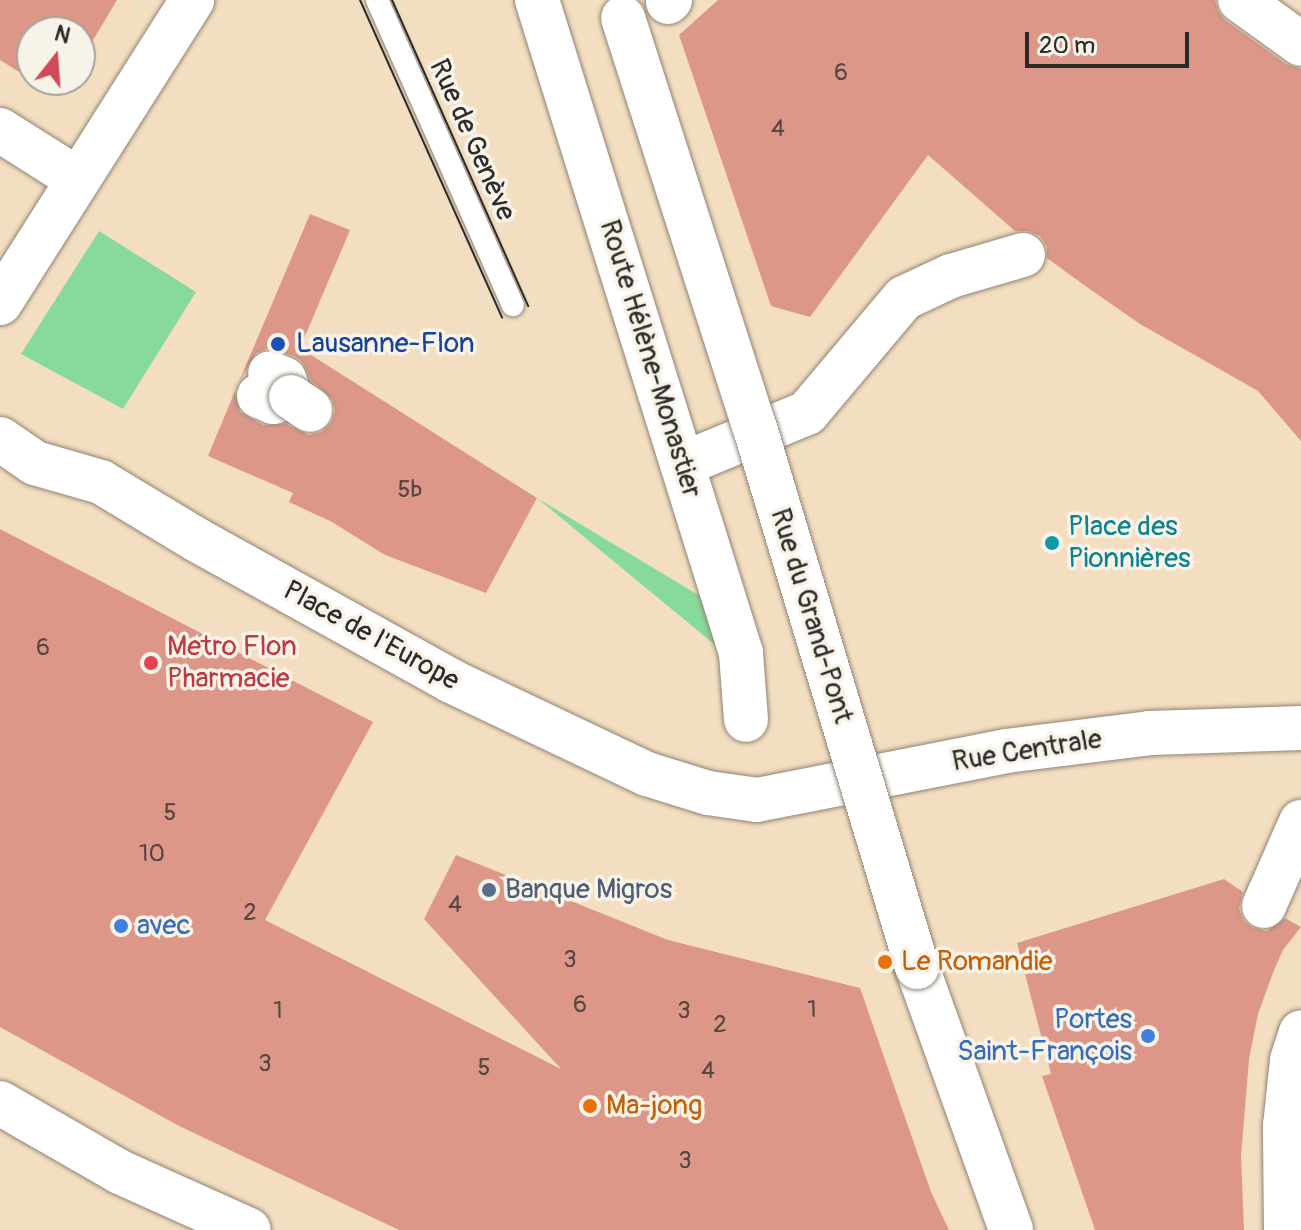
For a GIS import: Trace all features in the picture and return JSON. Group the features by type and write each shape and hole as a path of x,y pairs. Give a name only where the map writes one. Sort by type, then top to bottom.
{"street":[{"path":"0,303 192,0"},
{"name":"Route Hélène-Monastier","path":"537,0 741,653 746,720"},
{"path":"1240,0 1301,44"},
{"name":"Rue du Grand-Pont","path":"620,9 755,428 917,967 1011,1230"},
{"path":"0,130 63,170"},
{"path":"683,464 807,413 904,298 951,276 1023,255"},
{"name":"Place de l'Europe","path":"0,439 35,463 101,482 197,540 451,681 575,742 647,774 708,793 757,800"},
{"name":"Rue Centrale","path":"757,800 1006,751 1150,733 1301,728"},
{"path":"1264,906 1301,822"},
{"path":"1286,1230 1285,1126 1292,1060 1301,1032"},
{"path":"0,1103 120,1172 249,1230"}],"lane":[{"name":"Rue de Genève","path":"377,0 513,305"}],"green space":[{"path":"99,231 196,292 123,409 21,354"},
{"path":"537,498 710,602 726,654"}],"building":[{"path":"0,0 117,0 96,35 96,16 16,16 16,70 0,60"},
{"path":"718,0 1215,0 1225,20 1286,64 1301,69 1301,441 1258,391 1140,324 1084,285 1047,258 1047,247 1040,236 1028,231 1015,231 928,155 810,317 771,306 679,35"},
{"path":"310,214 350,230 300,348 537,498 486,593 385,555 332,522 289,502 293,493 208,456 235,391 240,412 263,425 286,424 309,435 321,432 331,423 335,411 332,399 312,381 302,362 294,356 268,348 256,353 239,382"},
{"path":"0,529 373,722 265,920 561,1069 424,919 456,855 668,940 860,988 931,1192 949,1230 399,1230 179,1126 0,1027"},
{"name":"Portes Saint-François","path":"1224,879 1243,892 1239,909 1244,921 1253,928 1267,931 1285,918 1301,927 1283,950 1274,970 1258,1014 1249,1059 1241,1156 1244,1230 1095,1230 1042,1076 1051,1074 1017,943"}],"tram line":[{"path":"360,0 502,318"},
{"path":"392,0 528,306"}],"place":[{"name":"Lausanne-Flon","path":"278,344"},
{"name":"Place des Pionnières","path":"1052,543"},
{"name":"Metro Flon Pharmacie","path":"151,663"},
{"name":"Banque Migros","path":"489,890"},
{"name":"avec","path":"121,926"},
{"name":"Le Romandie","path":"885,962"},
{"name":"Portes Saint-François","path":"1148,1036"},
{"name":"Ma-jong","path":"590,1106"}]}
